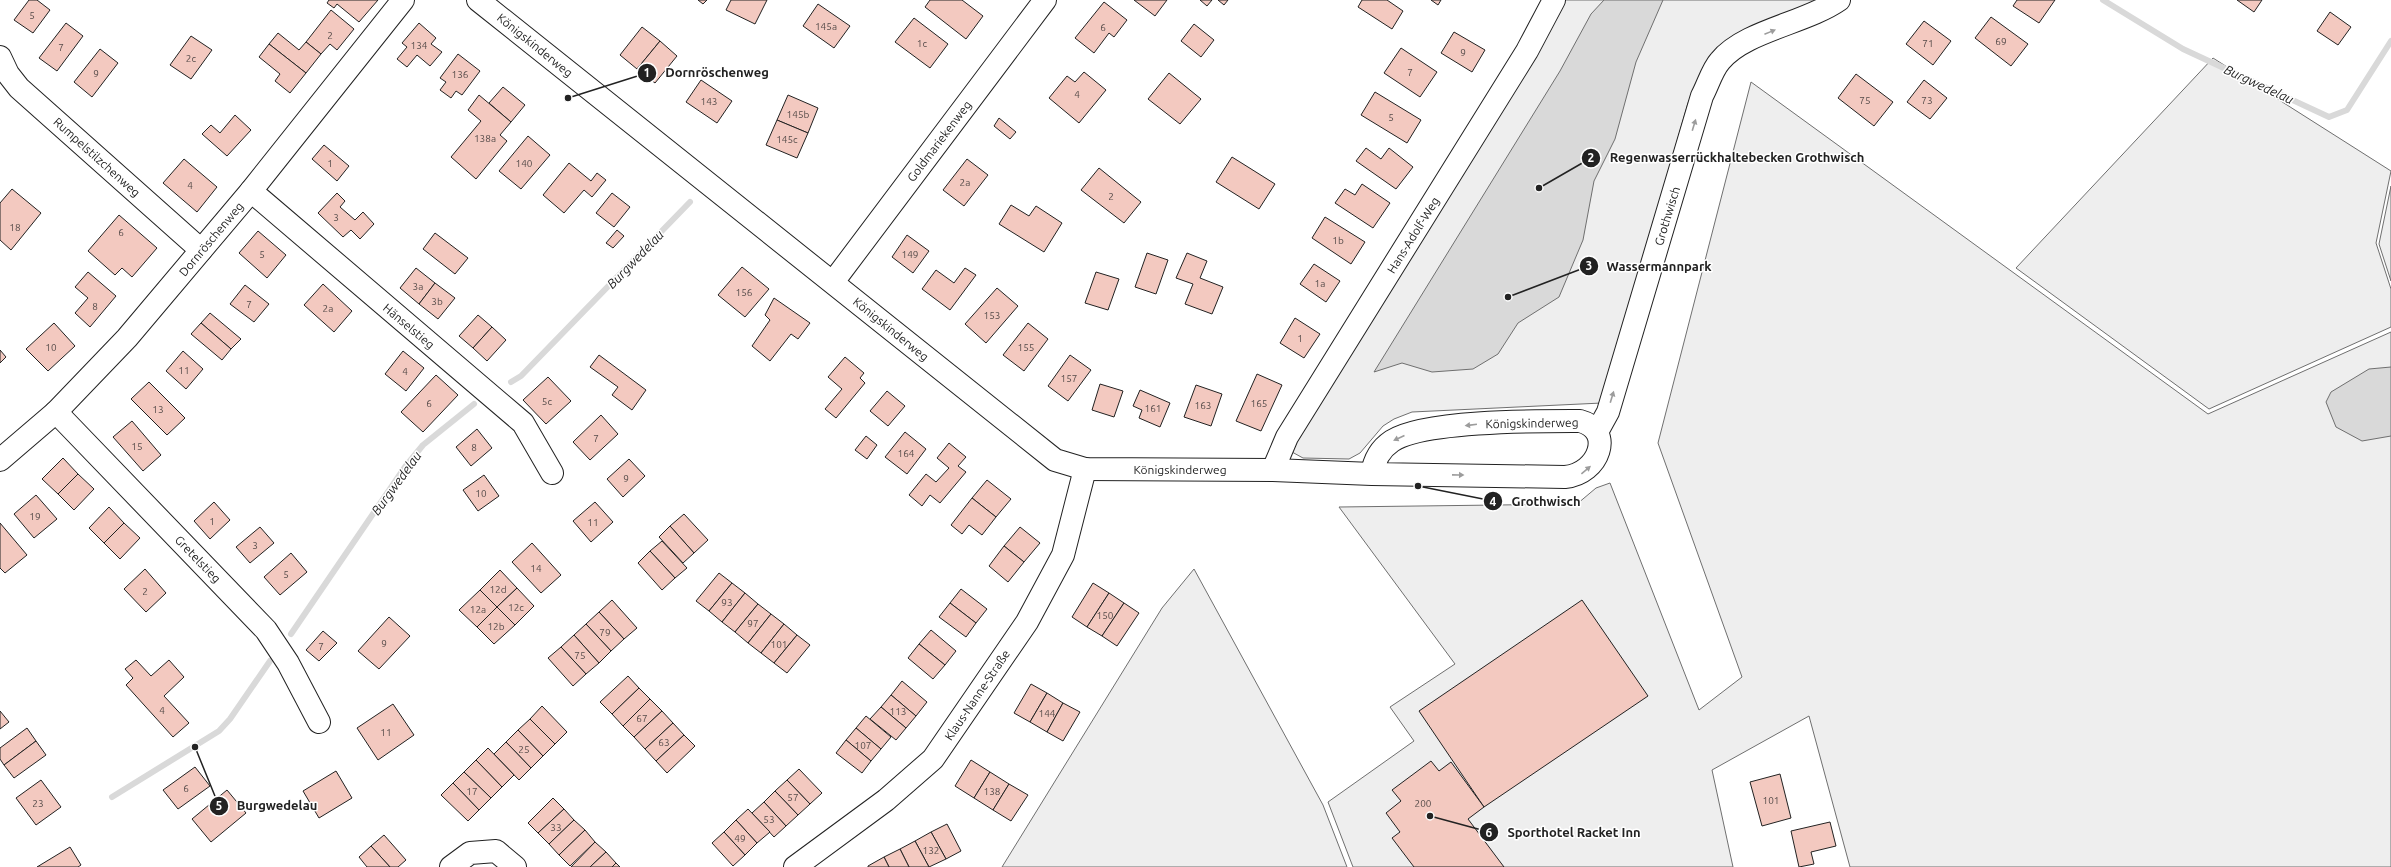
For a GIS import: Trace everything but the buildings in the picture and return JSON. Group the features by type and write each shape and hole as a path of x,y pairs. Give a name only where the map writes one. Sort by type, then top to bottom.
{"street":[{"name":"Dornröschenweg","path":"0,460 56,412 127,338 251,191 403,0"},
{"name":"Königskinderweg","path":"478,0 1055,460 1085,469 1273,470 1372,474 1573,476 1586,471 1594,462 1599,444 1597,432 1587,423 1556,421 1482,423 1403,435 1382,450 1374,466 1372,474"},
{"name":"Goldmariekenweg","path":"833,282 1045,0"},
{"name":"Hans-Adolf-Weg","path":"1273,470 1287,437 1527,51 1554,0"},
{"name":"Grothwisch","path":"1597,432 1608,412 1702,96 1719,61 1734,46 1824,10 1839,0"},
{"name":"Rumpelstilzchenweg","path":"0,57 8,74 19,88 201,250"},
{"name":"Hänselstieg","path":"251,191 523,423 552,473"},
{"name":"Gretelstieg","path":"56,412 266,630 288,663 319,722"},
{"name":"Klaus-Nanne-Straße","path":"795,867 886,800 932,759 1026,622 1063,555 1085,469"},
{"path":"450,867 470,854 496,851 515,867"}],"shaded area":[{"path":"1559,0 1829,0 1707,66 1688,103 1602,403 1412,412 1394,419 1383,426 1360,453 1349,459 1303,458 1292,452 1293,440"},
{"path":"1604,0 1663,0 1636,62 1615,139 1594,181 1583,240 1559,297 1518,323 1498,354 1473,369 1432,372 1402,363 1374,372 1560,71 1591,14"},
{"path":"2213,58 2391,171 2376,243 2391,289 2391,327 2209,409 2016,268"},
{"path":"1751,82 2208,414 2391,332 2391,867 1850,867 1809,716 1712,770 1733,867 1353,867 1328,802 1414,741 1390,707 1455,664 1339,507 1577,504 1596,488 1610,483 1699,710 1742,677 1658,443"},
{"path":"2391,186 2391,281 2379,244"},
{"path":"2391,367 2391,436 2362,441 2336,427 2326,402 2331,392 2369,369"},
{"path":"1194,569 1323,805 1347,867 1002,867 1162,608"}],"waterway":[{"name":"Burgwedelau","path":"2103,0 2183,49 2329,117 2347,110 2391,41"},
{"name":"Burgwedelau","path":"511,382 521,376 690,202"},
{"name":"Burgwedelau","path":"291,634 405,467 423,445 474,404"},
{"name":"Burgwedelau","path":"112,797 219,731 230,719 270,661"}],"place":[{"name":"Dornröschenweg","path":"568,98"},
{"name":"Regenwasserrückhaltebecken Grothwisch","path":"1539,188"},
{"name":"Wassermannpark","path":"1508,297"},
{"name":"Grothwisch","path":"1418,486"},
{"name":"Burgwedelau","path":"195,747"},
{"name":"Sporthotel Racket Inn","path":"1430,816"}]}
